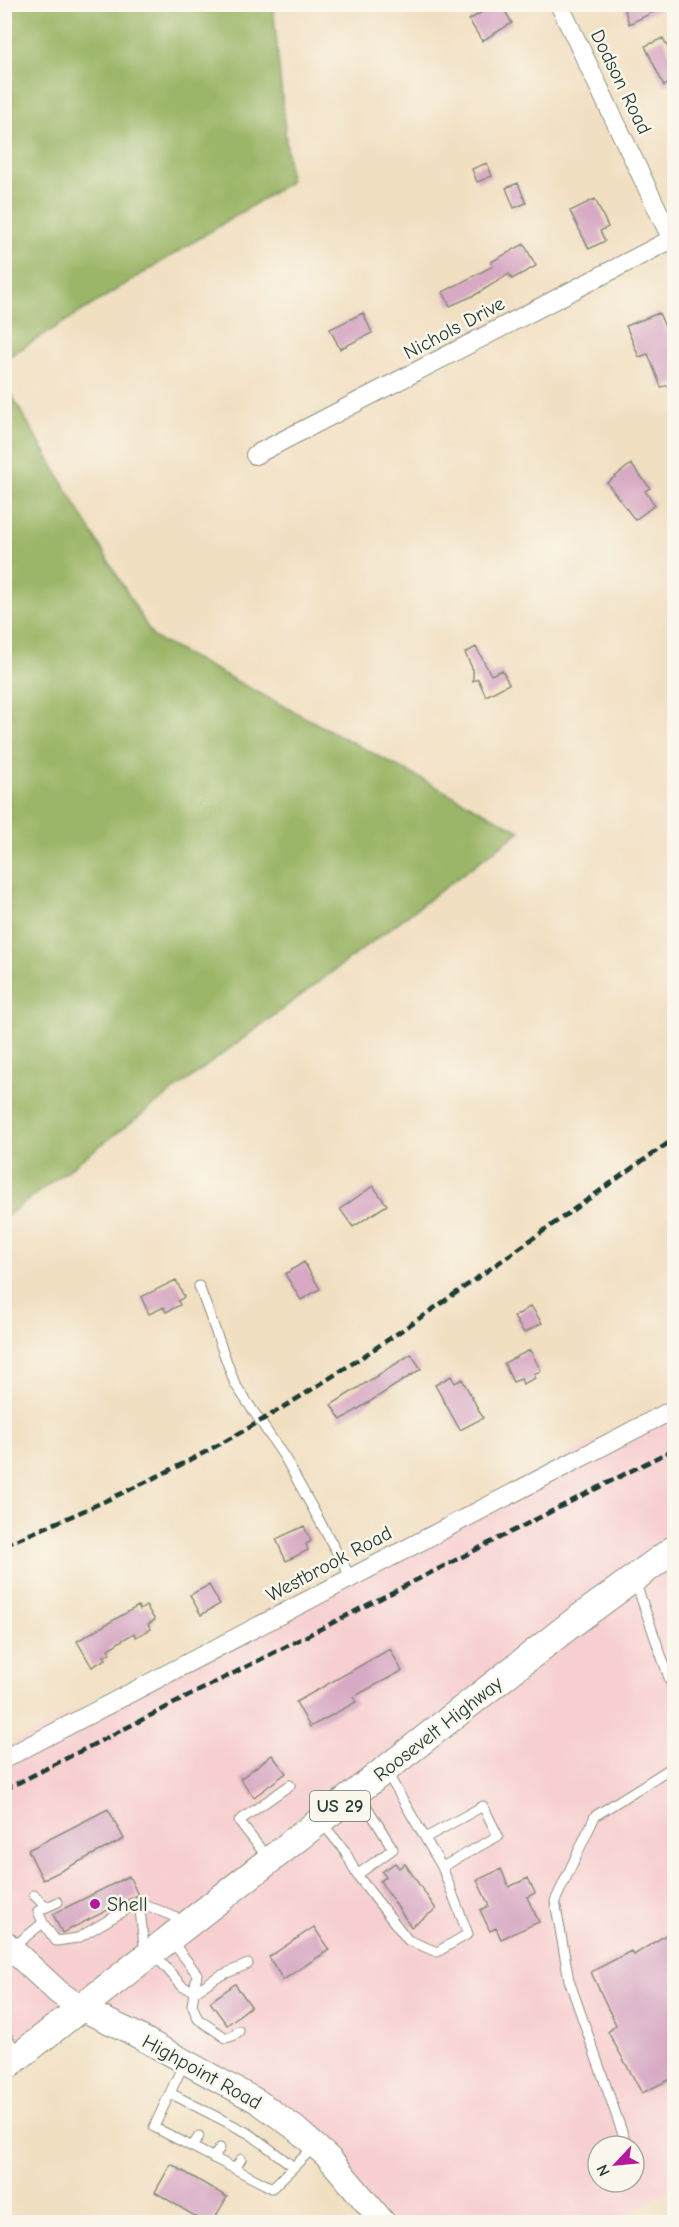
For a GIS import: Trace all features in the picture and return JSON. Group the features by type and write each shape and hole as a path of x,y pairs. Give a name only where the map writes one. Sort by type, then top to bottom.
{"main road":[{"name":"Roosevelt Highway","path":"12,2063 634,1576 675,1549"}],"street":[{"name":"Dodson Road","path":"559,4 673,242"},
{"name":"Nichols Drive","path":"255,455 673,242"},
{"name":"Westbrook Road","path":"4,1759 675,1409"},
{"name":"Highpoint Road","path":"7,1948 58,1992 82,2009 256,2101 315,2146 383,2223"}],"lane":[{"path":"199,1286 235,1384 285,1458 351,1578"},
{"path":"634,1576 675,1692"},
{"path":"623,2134 569,1980 555,1901 596,1816 675,1766"},
{"path":"320,1821 345,1851 357,1875 408,1940 437,1952 468,1934 442,1867 385,1770"},
{"path":"270,1860 239,1821 290,1785"},
{"path":"357,1792 393,1849 357,1875"},
{"path":"427,1838 483,1806 498,1836 442,1867"},
{"path":"34,1895 46,1907"},
{"path":"58,1902 38,1911 43,1923 56,1941 78,1938 139,1902"},
{"path":"139,1902 165,1944 183,1987 196,1991"},
{"path":"139,1902 165,1944 197,1974 192,2005 198,2019 226,2038 239,2031"},
{"path":"7,1948 43,1923"},
{"path":"196,1991 217,1977 248,1964"},
{"path":"4,2031 12,2063"},
{"path":"184,2062 154,2127 272,2188 315,2146"},
{"path":"170,2093 232,2127 294,2167"},
{"path":"192,2147 199,2136"},
{"path":"213,2158 220,2148"},
{"path":"235,2169 241,2159"}],"shaded area":[{"path":"674,1400 674,2187 615,2222 369,2222 268,2104 92,2010 5,2063 5,1748"}],"green space":[{"path":"5,4 273,5 290,182 5,359"},
{"path":"5,384 153,637 520,831 5,1217"}],"building":[{"path":"495,4 501,4 512,23 482,41 469,20"},
{"path":"623,4 670,4 629,24"},
{"path":"663,38 675,62 675,80 664,86 645,46"},
{"path":"487,163 492,176 477,182 472,169"},
{"path":"518,183 526,203 514,208 506,188"},
{"path":"595,199 608,227 600,231 605,241 589,249 570,211"},
{"path":"524,244 536,266 512,279 509,274 475,295 450,306 443,292 493,266 491,262"},
{"path":"363,313 372,333 340,349 330,329"},
{"path":"659,313 675,350 675,384 661,387 648,354 639,357 626,326"},
{"path":"631,464 650,488 645,491 655,505 635,520 607,483"},
{"path":"476,647 491,675 502,670 509,684 486,696 478,679 473,681 473,670 465,653"},
{"path":"373,1186 387,1205 353,1227 340,1209"},
{"path":"304,1262 320,1289 301,1300 285,1274"},
{"path":"176,1280 184,1297 178,1301 180,1305 166,1312 164,1307 149,1314 141,1297"},
{"path":"531,1306 542,1323 524,1333 514,1317"},
{"path":"530,1350 541,1371 534,1374 535,1378 523,1384 521,1379 513,1382 504,1363"},
{"path":"411,1354 421,1369 341,1420 331,1405"},
{"path":"451,1376 455,1383 462,1379 483,1418 460,1430 435,1385"},
{"path":"304,1526 311,1541 306,1544 308,1550 286,1561 276,1539"},
{"path":"209,1585 220,1604 201,1615 190,1595"},
{"path":"138,1606 140,1610 146,1606 155,1620 148,1624 151,1629 136,1637 134,1633 108,1649 110,1653 104,1656 106,1659 92,1667 77,1641"},
{"path":"390,1649 402,1671 353,1697 356,1702 310,1727 296,1702"},
{"path":"272,1755 286,1773 254,1797 240,1779"},
{"path":"108,1809 124,1839 43,1880 28,1850"},
{"path":"395,1863 399,1868 405,1864 436,1909 411,1927 380,1881 386,1877 382,1872"},
{"path":"501,1869 509,1887 528,1878 535,1893 527,1897 539,1922 501,1939 496,1928 490,1931 480,1910 489,1906 477,1880"},
{"name":"Shell","path":"129,1876 138,1895 62,1933 53,1914"},
{"path":"314,1927 329,1950 283,1980 269,1957"},
{"path":"675,1929 675,2077 642,2093 608,2032 616,2025 591,1972 631,1951 634,1955"},
{"path":"235,1984 251,2006 227,2025 210,2002"},
{"path":"171,2164 227,2197 212,2223 206,2223 155,2192"}],"railway":[{"path":"4,1545 135,1487 262,1420 419,1319 674,1139"},
{"path":"4,1790 674,1449"}],"place":[{"name":"Shell","path":"95,1904"}]}
